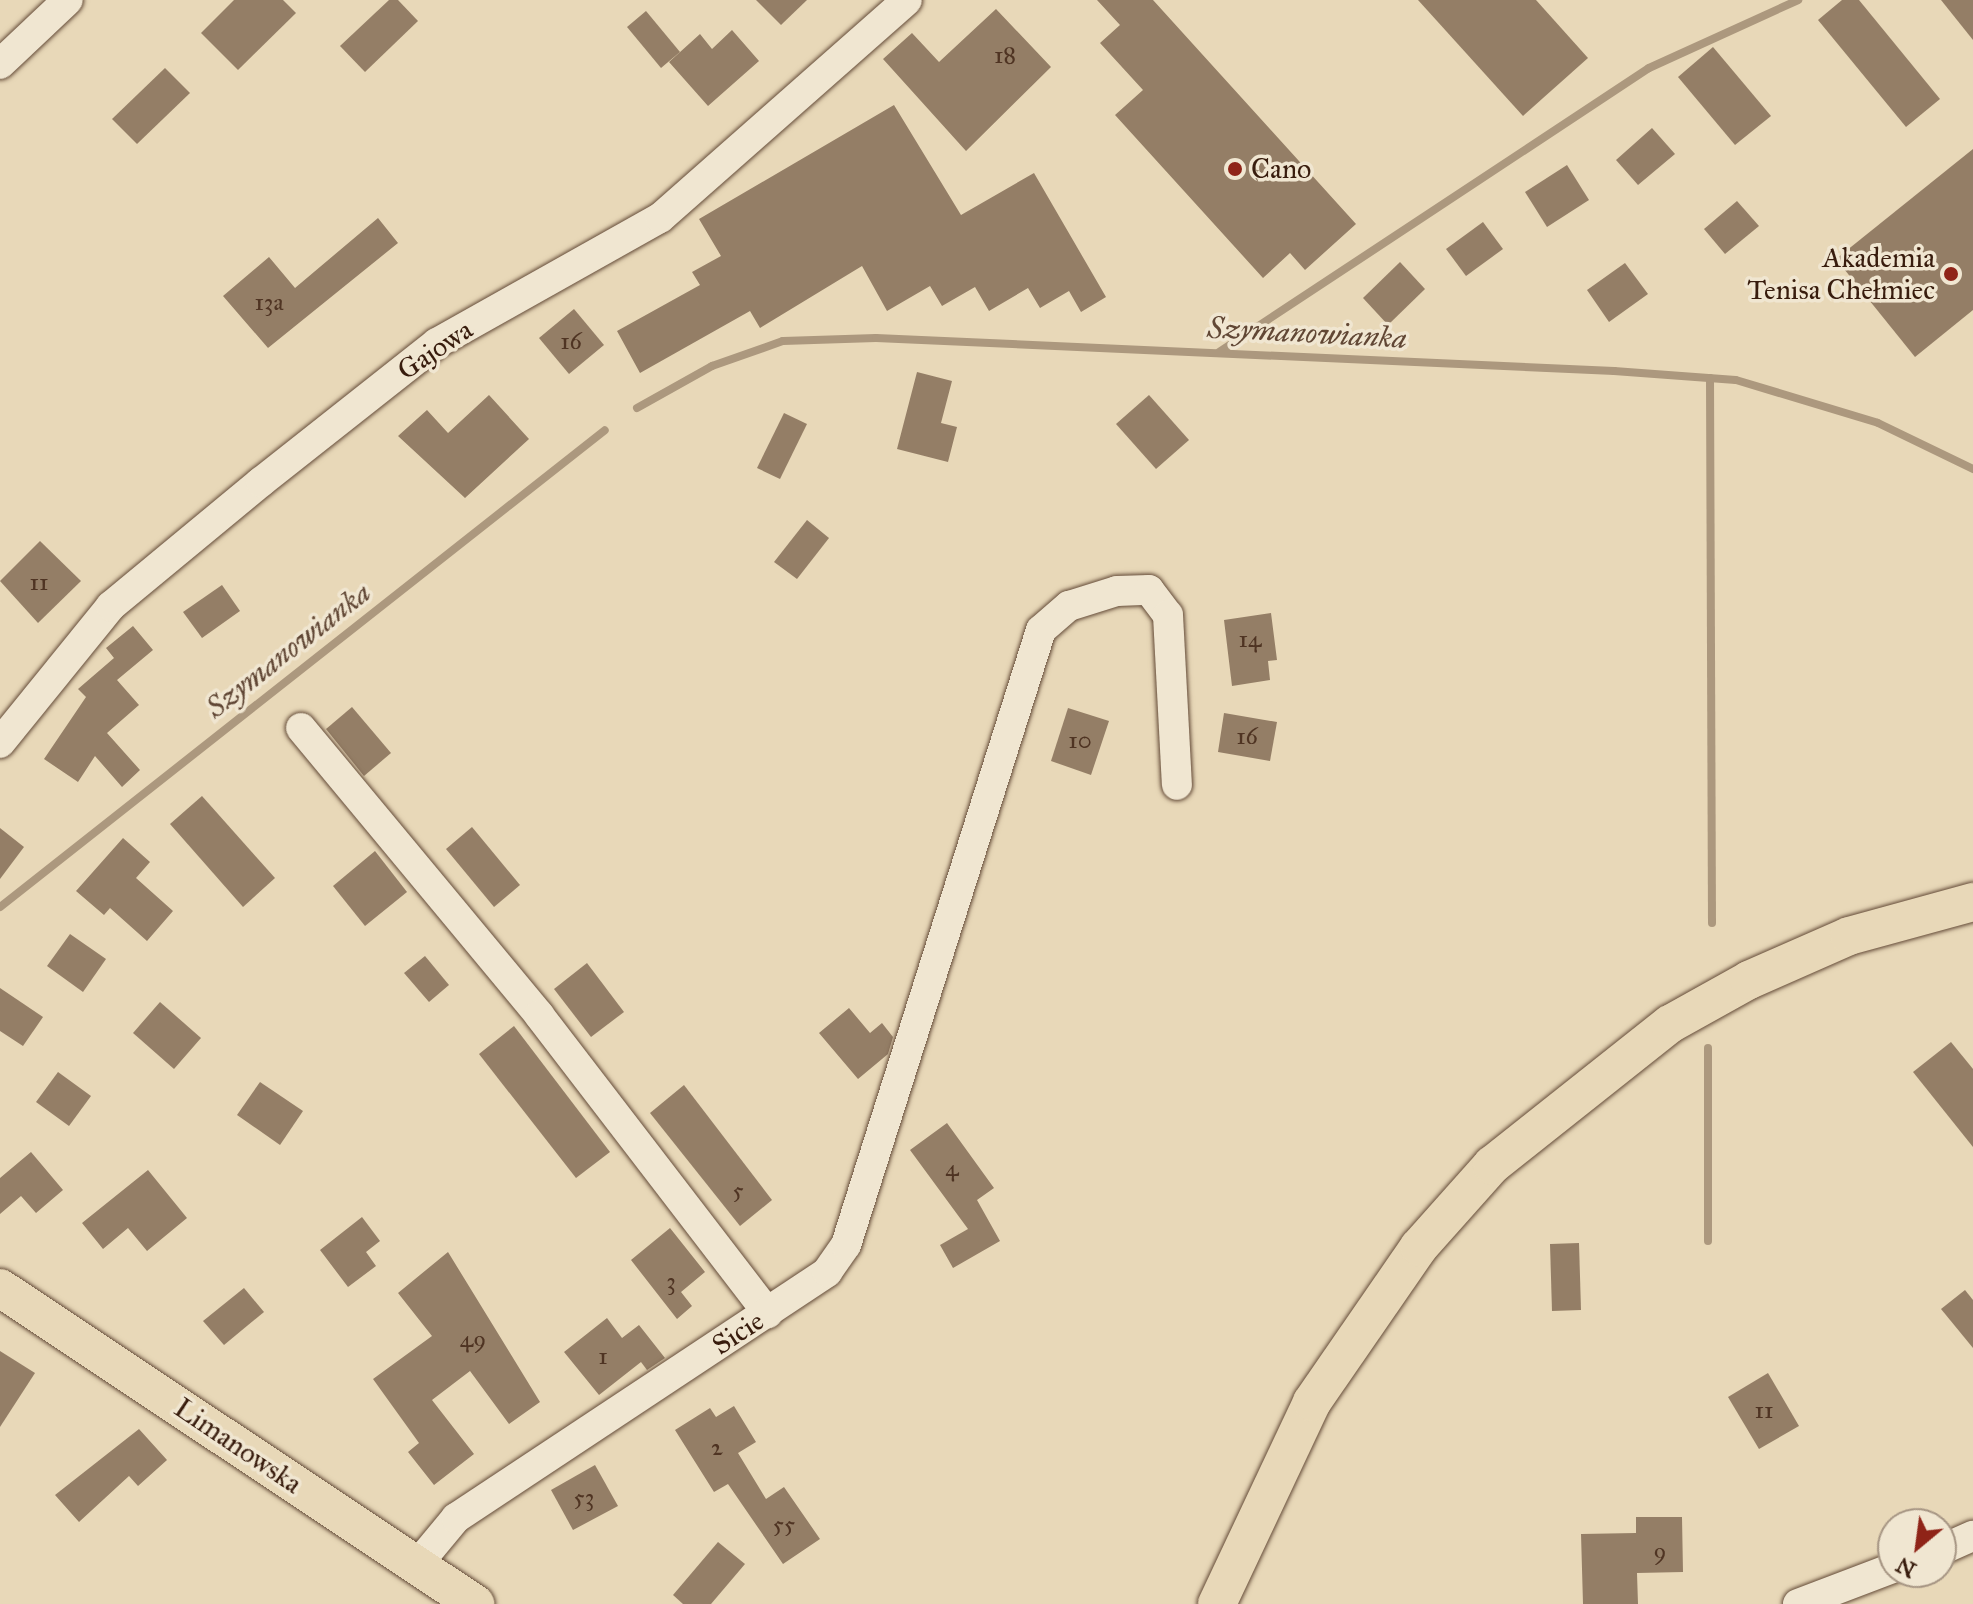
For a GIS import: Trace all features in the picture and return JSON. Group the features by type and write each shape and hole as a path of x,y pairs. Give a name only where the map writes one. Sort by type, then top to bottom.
{"main road":[{"path":"1217,1604 1267,1488 1352,1339 1419,1247 1492,1165 1670,1024 1749,980 1849,936 1973,902"},
{"name":"Limanowska","path":"0,1288 475,1604"}],"street":[{"path":"0,64 68,0"},
{"name":"Gajowa","path":"2,735 111,606 249,491 437,343 660,218 907,0"},
{"name":"Sicie","path":"417,1565 456,1518 827,1272 846,1245 1041,630 1069,606 1149,590 1168,615 1177,785"},
{"path":"301,728 539,1015 768,1313"},
{"path":"1798,1604 1877,1574"}],"building":[{"path":"234,0 283,0 296,13 238,70 201,33"},
{"path":"389,0 398,0 418,21 365,72 340,46"},
{"path":"756,0 807,0 781,25"},
{"name":"Cano","path":"1097,0 1153,0 1356,224 1305,270 1290,253 1263,278 1115,115 1143,90 1100,43 1120,25"},
{"path":"1418,0 1536,0 1588,58 1523,116"},
{"path":"1842,0 1859,0 1940,99 1906,127 1818,20"},
{"path":"1941,0 1973,0 1973,40"},
{"path":"996,9 1051,67 966,151 883,59 912,33 939,62"},
{"path":"646,11 680,52 661,68 627,27"},
{"path":"732,30 759,61 708,106 669,62 700,34 712,49"},
{"path":"1713,47 1771,116 1735,145 1678,77"},
{"path":"165,68 190,93 137,144 112,119"},
{"path":"894,105 961,215 1034,173 1106,297 1081,312 1069,291 1040,308 1028,288 989,311 975,287 942,306 930,286 887,311 862,266 760,328 750,311 640,373 617,331 700,285 692,272 721,256 699,219"},
{"path":"1652,128 1675,154 1638,185 1616,160"},
{"path":"1973,149 1973,310 1915,357 1836,259"},
{"path":"1567,165 1589,200 1547,227 1525,192"},
{"path":"1737,201 1759,226 1725,254 1704,229"},
{"path":"378,218 398,243 268,348 223,296 269,257 295,288"},
{"path":"1483,222 1503,249 1466,276 1446,249"},
{"path":"1400,262 1425,289 1388,325 1363,298"},
{"path":"1625,263 1648,294 1609,322 1587,290"},
{"path":"574,309 604,345 569,374 539,338"},
{"path":"917,372 952,381 941,423 957,427 948,462 897,449"},
{"path":"489,395 529,439 465,498 398,436 427,410 448,433"},
{"path":"1149,395 1189,440 1156,469 1116,424"},
{"path":"784,413 807,424 780,479 757,468"},
{"path":"807,520 829,538 797,579 774,562"},
{"path":"40,541 81,581 38,623 0,581"},
{"path":"222,585 240,611 202,638 183,612"},
{"path":"1271,613 1277,660 1268,661 1270,680 1232,686 1224,620"},
{"path":"133,626 153,650 117,680 139,705 107,733 140,770 122,787 95,756 78,782 44,759 86,697 78,689 114,658 106,648"},
{"path":"352,707 391,753 364,776 326,729"},
{"path":"1068,708 1109,721 1091,775 1051,761"},
{"path":"1224,713 1277,722 1270,761 1218,752"},
{"path":"202,796 275,878 243,907 170,824"},
{"path":"472,827 520,885 494,907 446,849"},
{"path":"0,828 24,847 0,879"},
{"path":"123,838 150,862 136,878 173,911 147,941 110,908 104,915 76,891"},
{"path":"375,851 407,892 365,926 333,886"},
{"path":"70,934 106,959 83,992 47,966"},
{"path":"425,956 449,985 429,1002 404,973"},
{"path":"587,963 624,1012 591,1037 554,989"},
{"path":"0,988 43,1017 23,1046 0,1031"},
{"path":"160,1002 201,1038 174,1069 133,1033"},
{"path":"849,1008 870,1033 882,1023 893,1037 888,1054 858,1079 819,1033"},
{"path":"514,1026 610,1152 576,1178 479,1054"},
{"path":"1951,1042 1973,1069 1973,1147 1913,1072"},
{"path":"58,1072 91,1096 69,1126 36,1102"},
{"path":"260,1082 303,1111 280,1145 237,1115"},
{"path":"684,1085 772,1200 740,1226 650,1113"},
{"path":"947,1123 994,1188 977,1200 1000,1241 953,1268 940,1245 968,1229 910,1150"},
{"path":"31,1152 63,1190 36,1213 21,1196 0,1214 0,1178"},
{"path":"148,1170 187,1218 147,1251 128,1228 103,1249 82,1223"},
{"path":"362,1217 380,1241 366,1252 376,1266 348,1287 320,1250"},
{"path":"670,1228 705,1272 681,1292 692,1306 677,1319 631,1260"},
{"path":"1579,1243 1581,1310 1552,1311 1550,1244"},
{"path":"448,1252 540,1402 509,1424 470,1371 432,1400 474,1454 434,1485 408,1452 419,1443 373,1379 432,1336 398,1293"},
{"path":"244,1288 264,1312 224,1345 203,1321"},
{"path":"1965,1290 1973,1300 1973,1348 1941,1309"},
{"path":"607,1318 622,1338 639,1325 665,1358 647,1370 641,1362 599,1395 564,1352"},
{"path":"0,1351 35,1373 0,1427"},
{"path":"1768,1373 1799,1426 1759,1449 1728,1397"},
{"path":"734,1406 756,1442 738,1453 766,1499 784,1487 820,1539 783,1564 728,1484 714,1492 675,1430 710,1408 716,1417"},
{"path":"139,1429 167,1460 138,1486 129,1476 79,1522 55,1495"},
{"path":"595,1465 618,1506 573,1530 551,1490"},
{"path":"1636,1517 1682,1517 1683,1572 1637,1573 1638,1604 1583,1604 1581,1534 1636,1533"},
{"path":"718,1542 745,1564 711,1604 683,1604 673,1595"}],"waterway":[{"path":"1219,352 1649,68 1798,0"},
{"name":"Szymanowianka","path":"637,408 712,366 783,341 876,338 1614,371 1736,380 1878,423 1973,469"},
{"path":"1710,378 1712,923"},
{"name":"Szymanowianka","path":"0,907 605,430"},
{"path":"1708,1048 1708,1241"}],"place":[{"name":"Cano","path":"1235,169"},
{"name":"Akademia Tenisa Chełmiec","path":"1951,274"}]}
